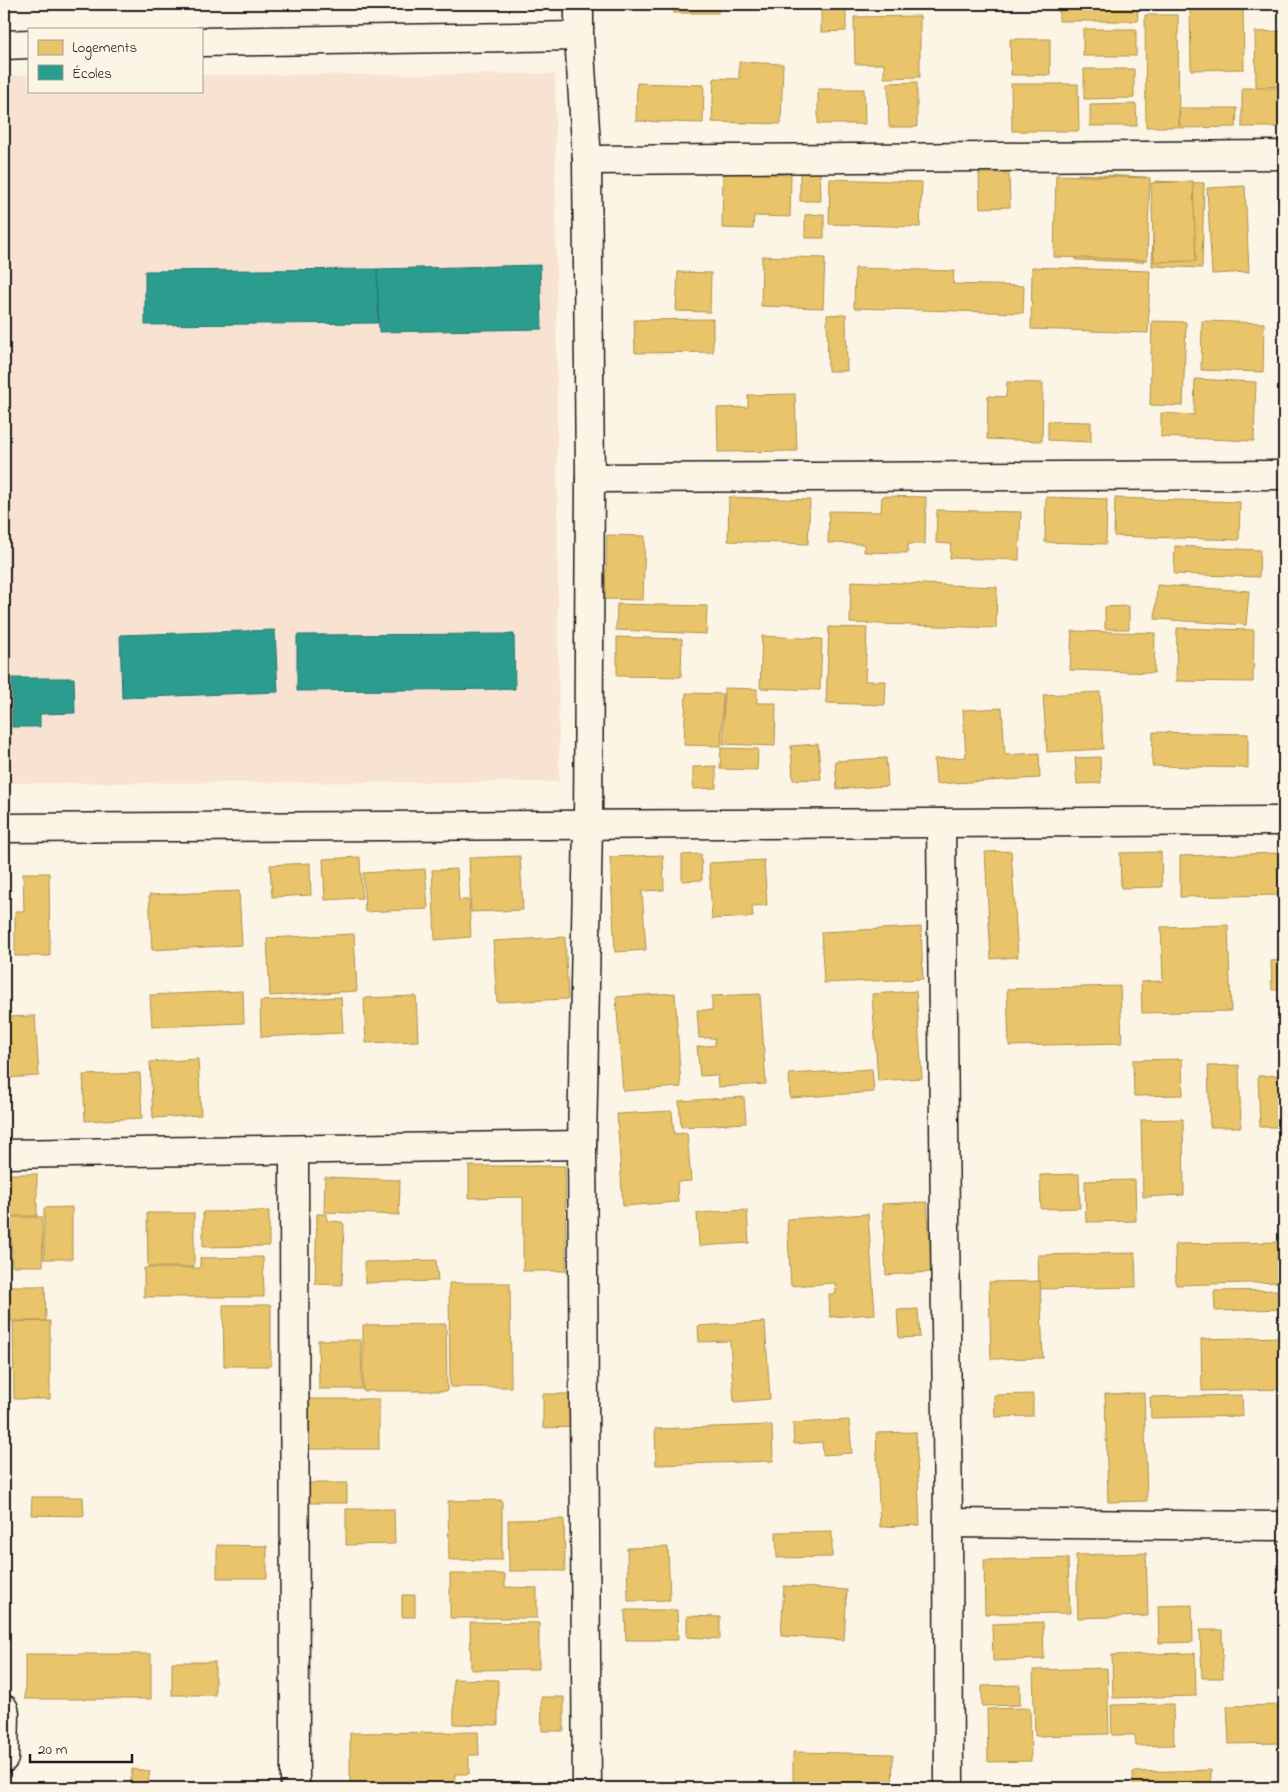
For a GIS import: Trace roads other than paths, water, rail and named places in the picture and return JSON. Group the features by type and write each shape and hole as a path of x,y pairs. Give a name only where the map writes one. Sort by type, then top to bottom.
{"street":[{"path":"579,4 579,36 587,160 590,478 588,824 582,1145 587,1788"},
{"path":"202,42 579,36"},
{"path":"4,45 28,44"},
{"path":"587,160 1284,155"},
{"path":"590,478 1284,475"},
{"path":"4,828 1284,821"},
{"path":"941,823 949,1788"},
{"path":"4,1154 582,1145"},
{"path":"294,1150 295,1788"},
{"path":"948,1522 1284,1526"},
{"path":"4,1709 4,1758"}]}
